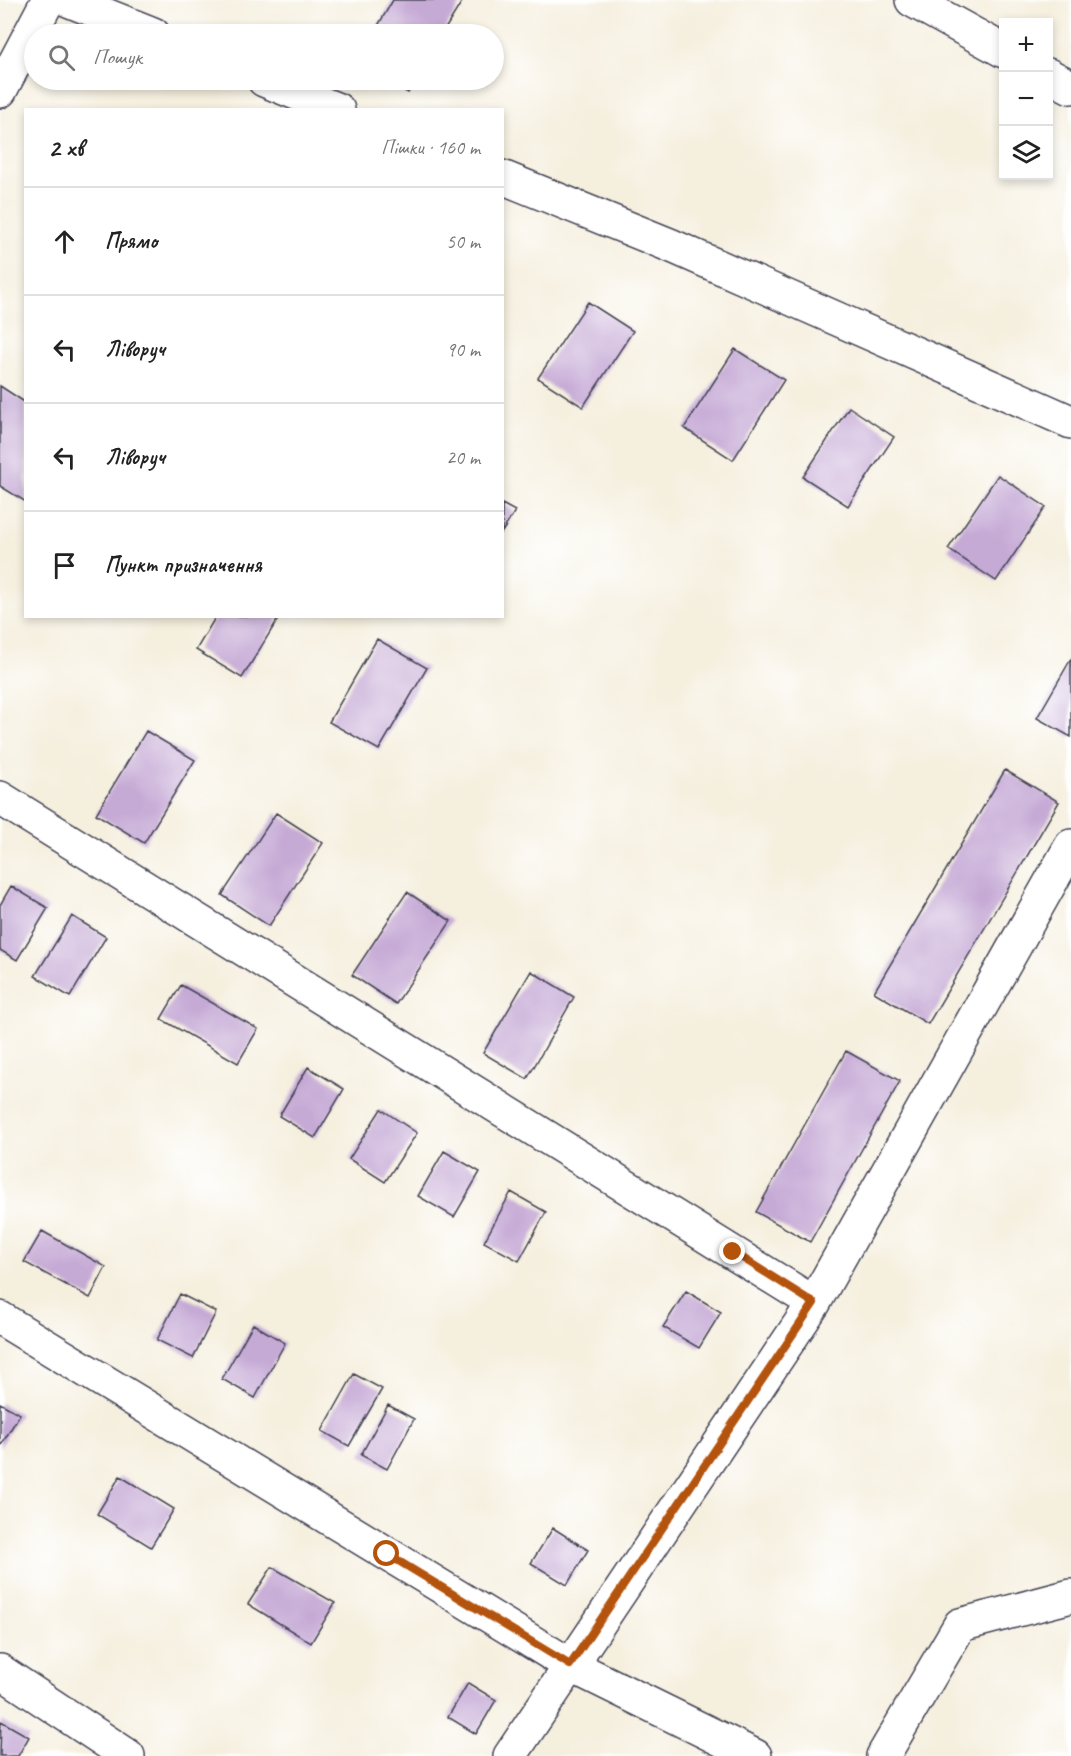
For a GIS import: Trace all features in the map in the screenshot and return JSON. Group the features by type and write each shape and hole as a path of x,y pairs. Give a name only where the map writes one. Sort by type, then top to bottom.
{"street":[{"path":"35,24 48,0"},
{"path":"68,0 128,24"},
{"path":"912,0 999,48"},
{"path":"0,91 24,46"},
{"path":"1053,78 1071,87"},
{"path":"289,90 333,108"},
{"path":"504,178 672,246 1071,422"},
{"path":"0,798 814,1303"},
{"path":"510,1756 814,1303 1071,846"},
{"path":"0,1318 570,1665 755,1756"},
{"path":"883,1756 960,1625 1071,1596"},
{"path":"0,1671 128,1756"}],"building":[{"path":"393,0 463,0 448,24 379,24"},
{"path":"588,302 633,331 583,407 538,378"},
{"path":"735,349 784,380 733,460 684,428"},
{"path":"0,386 24,402 24,501 0,486"},
{"path":"849,407 894,437 848,506 803,477"},
{"path":"998,475 1046,507 996,581 948,549"},
{"path":"504,505 515,511 504,529"},
{"path":"215,618 279,618 242,678 196,650"},
{"path":"377,639 427,668 379,750 329,722"},
{"path":"1071,659 1071,737 1037,718"},
{"path":"146,731 195,760 144,843 96,814"},
{"path":"1005,770 1059,802 928,1024 874,992"},
{"path":"276,813 323,843 269,926 222,895"},
{"path":"11,886 48,908 17,960 0,950 0,905"},
{"path":"407,892 451,921 396,1004 352,975"},
{"path":"72,916 106,937 70,997 35,976"},
{"path":"531,971 574,997 527,1079 483,1053"},
{"path":"181,985 258,1029 238,1063 161,1019"},
{"path":"846,1051 900,1081 810,1242 756,1212"},
{"path":"308,1067 344,1089 315,1138 279,1116"},
{"path":"381,1109 417,1133 385,1182 349,1159"},
{"path":"444,1151 480,1172 454,1217 418,1196"},
{"path":"511,1192 546,1212 519,1261 484,1242"},
{"path":"42,1231 106,1267 90,1298 24,1262"},
{"path":"686,1291 721,1312 699,1348 663,1327"},
{"path":"180,1294 216,1312 193,1358 157,1340"},
{"path":"253,1324 285,1343 255,1398 222,1379"},
{"path":"354,1374 382,1389 349,1446 322,1431"},
{"path":"0,1403 20,1414 0,1447"},
{"path":"388,1405 414,1419 387,1469 361,1455"},
{"path":"120,1476 174,1509 151,1547 97,1514"},
{"path":"553,1528 588,1550 567,1585 531,1563"},
{"path":"272,1567 335,1603 311,1643 248,1604"},
{"path":"468,1683 496,1700 476,1734 448,1717"},
{"path":"1,1721 29,1737 18,1756 0,1756"}],"route":[{"path":"387,1554 570,1665 814,1303 733,1252"}]}
